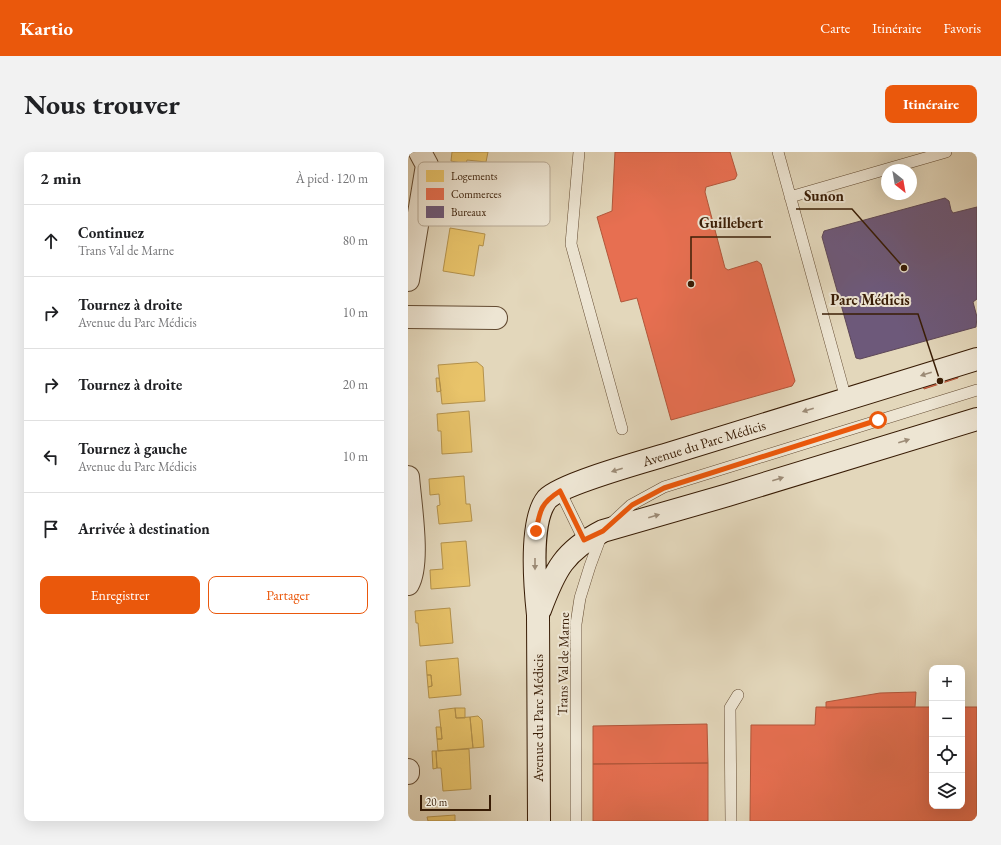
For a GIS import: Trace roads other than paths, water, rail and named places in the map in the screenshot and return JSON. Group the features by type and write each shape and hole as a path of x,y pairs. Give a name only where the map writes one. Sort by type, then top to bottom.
{"street":[{"path":"420,152 425,162"},
{"path":"408,280 418,219"},
{"path":"408,317 496,318"},
{"name":"Avenue du Parc Médicis","path":"539,821 538,615 535,585 536,531 541,508 548,498 560,491 629,466 977,359"},
{"name":"Avenue du Parc Médicis","path":"538,615 552,579 564,559 593,536 977,419"},
{"path":"408,477 414,556 411,578 408,584"}],"lane":[{"path":"579,152 571,244 622,429"},
{"path":"778,152 846,399"},
{"path":"790,197 946,152"},
{"name":"Trans Val de Marne","path":"576,821 576,624 580,598 590,566 593,536 632,505 664,488 977,390"},
{"path":"560,491 593,536"},
{"path":"731,821 730,708 738,695"}],"place":[{"name":"Sunon","path":"904,268"},
{"name":"Guillebert","path":"691,284"},
{"name":"Parc Médicis","path":"940,381"}]}
